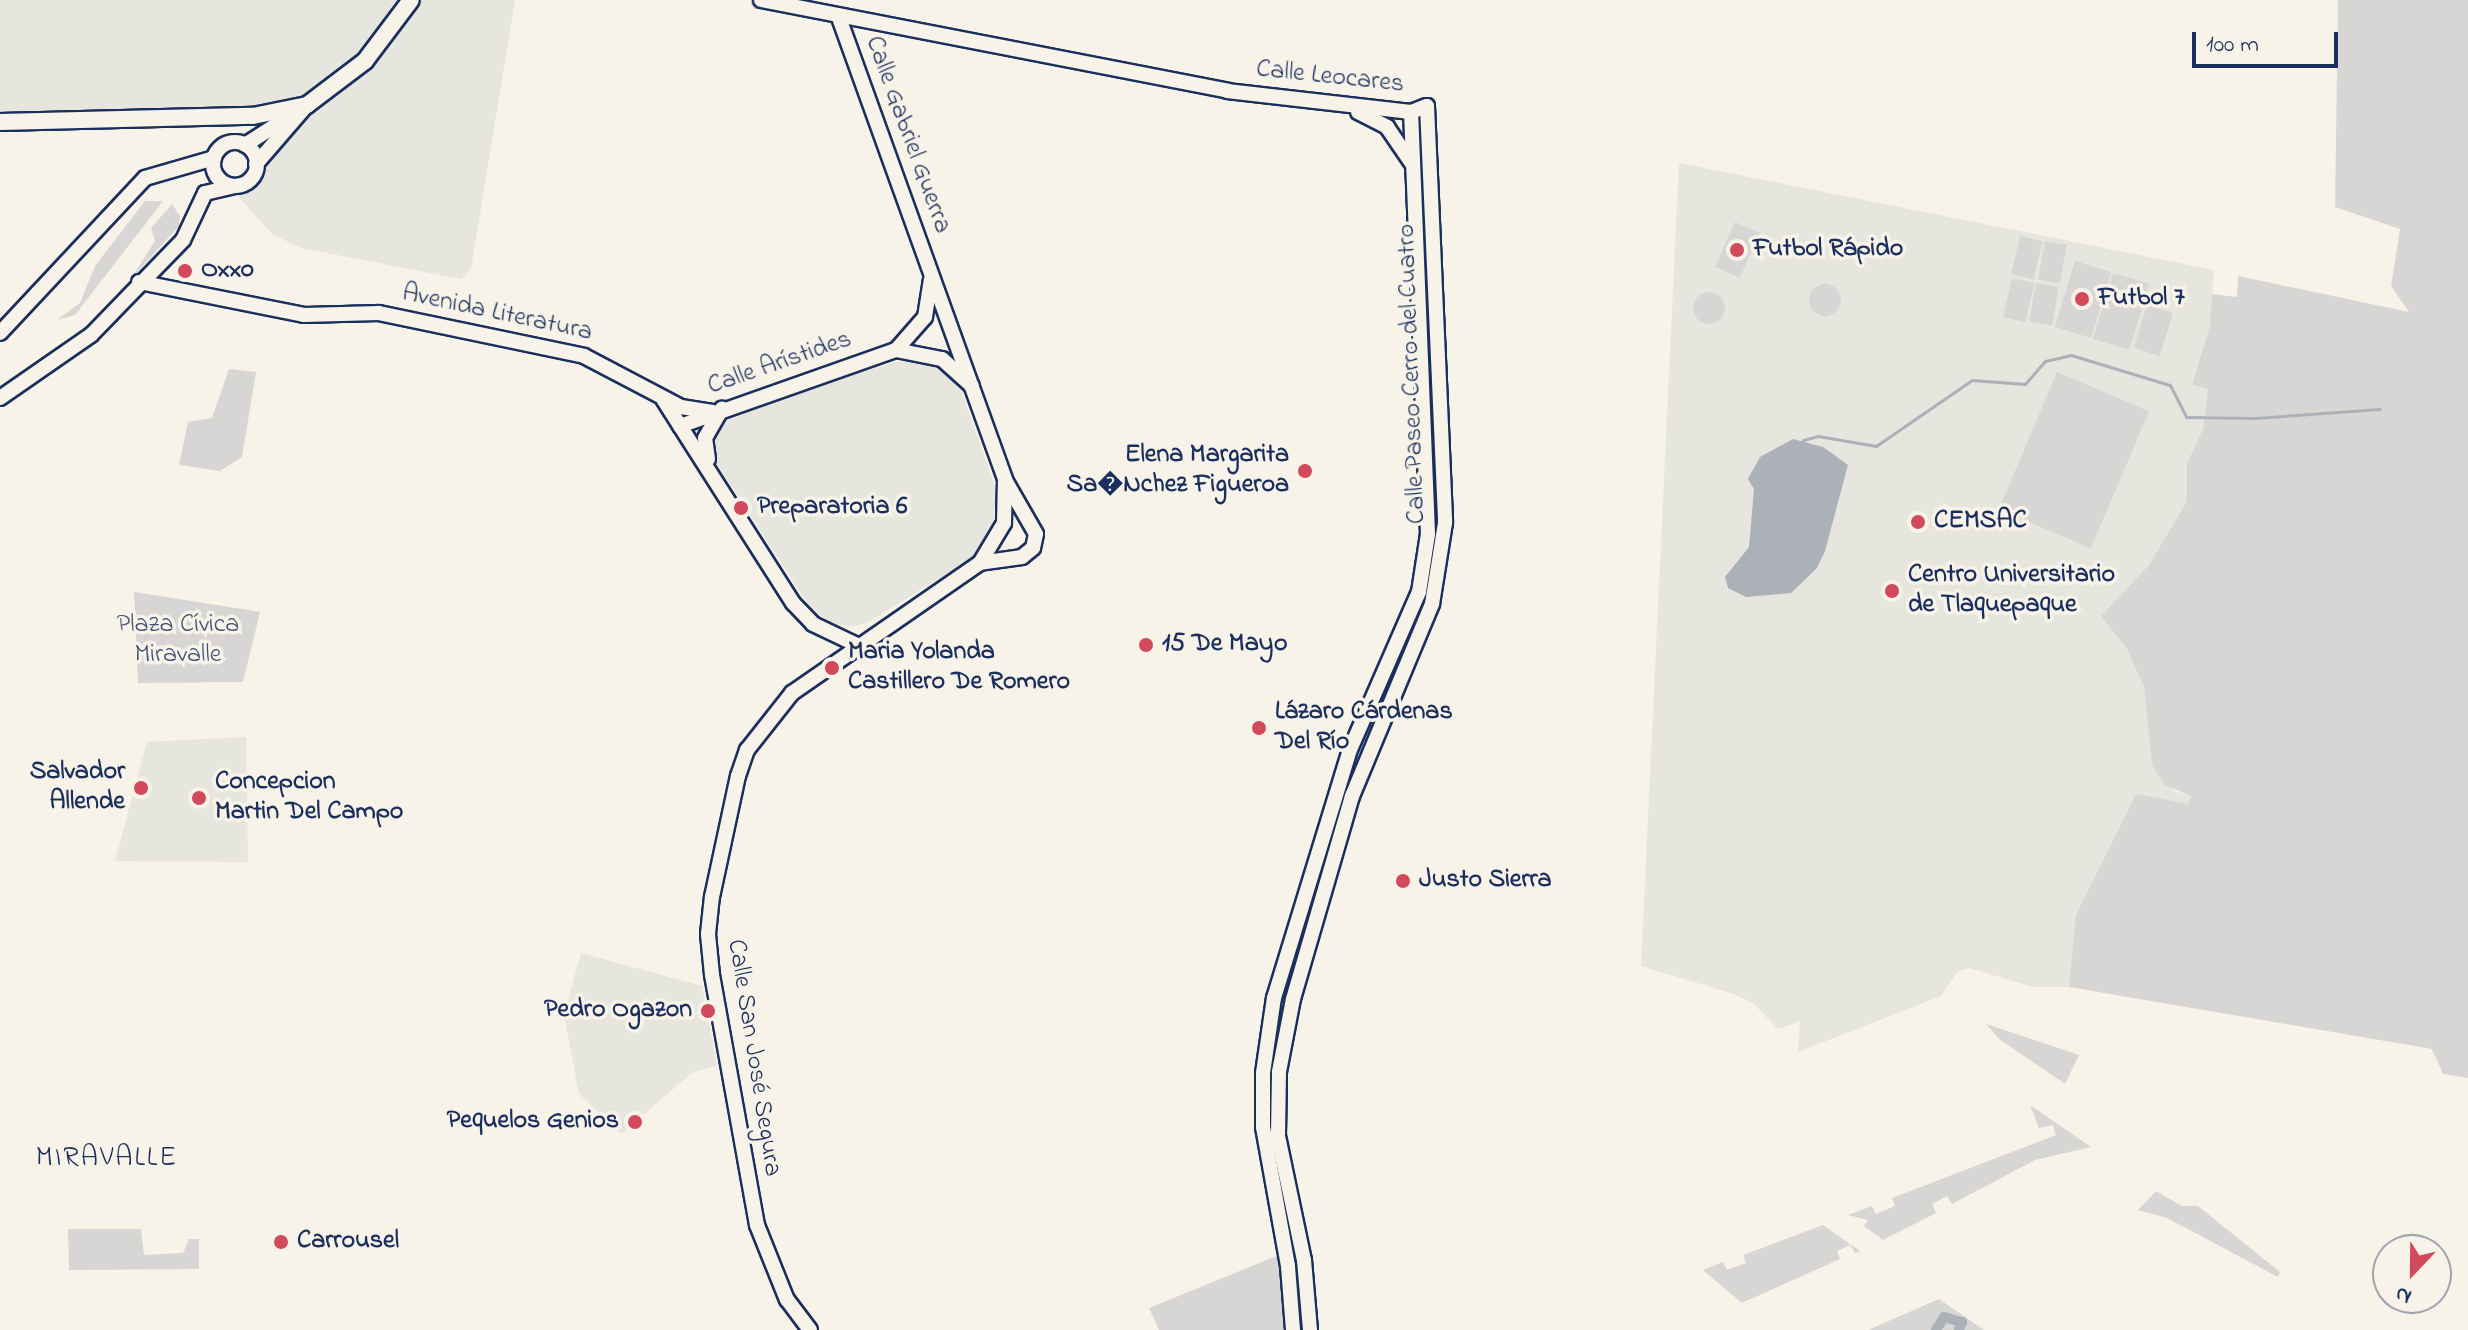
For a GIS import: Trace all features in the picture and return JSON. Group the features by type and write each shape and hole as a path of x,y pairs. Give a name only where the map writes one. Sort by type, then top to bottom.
{"main road":[{"path":"0,122 253,116 307,105 365,61 411,0"}],"street":[{"name":"Calle Leocares","path":"761,0 1227,91 1411,112 1427,106"},
{"name":"Calle Gabriel Guerra","path":"838,15 963,353 1005,480 1026,518"},
{"path":"0,333 145,178 214,158 229,143 245,145 307,105"},
{"path":"0,398 91,335 183,240 205,193 249,181 256,164 307,105"},
{"name":"Calle Paseo Cerro del Cuatro","path":"1310,1330 1304,1260 1278,1136 1279,1072 1293,999 1352,796 1432,604 1445,523 1427,106"},
{"path":"1351,107 1387,127 1414,170"},
{"name":"Calle Paseo Cerro del Cuatro","path":"1293,1330 1288,1266 1266,1167 1263,1073 1274,998 1345,765 1410,619 1421,581 1430,507 1411,112"},
{"path":"245,145 256,164"},
{"path":"214,158 217,177 236,186"},
{"name":"Calle Gabriel Guerra","path":"921,324 931,272"},
{"name":"Avenida Literatura","path":"139,282 304,315 379,313 584,356 681,407 718,411"},
{"path":"928,352 921,324 939,315 951,321"},
{"name":"Calle Arístides","path":"896,350 921,324"},
{"name":"Calle Arístides","path":"680,426 896,350 928,352"},
{"name":"Calle Gabriel Guerra","path":"928,352 951,364 975,389"},
{"path":"951,364 963,353"},
{"path":"660,395 713,470 793,603 813,624 855,644"},
{"path":"713,470 705,438 718,411"},
{"name":"Calle Gabriel Guerra","path":"999,538 1004,523 1005,480"},
{"path":"999,538 1002,552 1016,557 1033,548 1036,534 1026,518 1004,523"},
{"name":"Calle San José Segura","path":"810,1330 787,1300 757,1225 708,934 724,839 747,750 792,693 855,644 980,563 999,538"},
{"name":"Calle San José Segura","path":"980,563 1016,557"}],"shaded area":[{"path":"0,0 398,0 363,50 336,77 300,100 263,106 0,113"},
{"path":"415,0 515,0 471,269 461,279 301,248 272,234 236,194 328,97 350,84"},
{"name":"Centro Universitario de Tlaquepaque","path":"1679,163 2214,270 2210,326 2192,385 2208,389 2203,429 2187,463 2187,501 2149,565 2101,616 2127,649 2144,687 2152,765 2176,792 2191,795 2189,804 2079,919 2069,987 2033,987 1969,968 1958,971 1941,996 1798,1052 1800,1021 1778,1029 1754,1004 1734,994 1641,966"},
{"path":"912,357 947,371 959,385 997,492 991,533 973,557 869,622 851,627 831,623 809,606 712,456 712,435 725,419 749,407"},
{"path":"1793,439 1823,447 1848,465 1825,551 1817,568 1791,593 1746,597 1728,588 1725,577 1749,547 1754,489 1748,479 1760,457"},
{"path":"246,737 248,862 115,861 147,742"},
{"path":"581,953 702,986 717,1066 693,1072 621,1134 579,1094 564,1015"}],"green space":[{"path":"2338,0 2468,0 2468,1078 2443,1074 2432,1049 2069,987 2076,915 2136,794 2188,804 2191,796 2165,785 2152,765 2144,687 2127,649 2101,616 2149,565 2187,501 2187,463 2203,429 2208,389 2192,385 2210,326 2212,294 2237,297 2238,276 2409,312 2391,286 2400,229 2335,207"},
{"path":"145,201 163,201 75,315 57,320 80,303 95,266"},
{"path":"172,204 180,216 179,226 131,279 155,241 151,228"},
{"name":"Futbol Rápido","path":"1735,222 1760,233 1740,278 1715,267"},
{"path":"2020,236 2042,241 2034,279 2011,274"},
{"path":"2045,241 2067,245 2060,283 2038,279"},
{"name":"Futbol 7","path":"2075,261 2111,272 2091,338 2055,327"},
{"name":"Futbol 7","path":"2113,273 2149,284 2129,350 2093,339"},
{"path":"2012,278 2034,283 2025,322 2003,317"},
{"path":"2036,283 2059,287 2052,325 2029,321"},
{"path":"1825,284 1836,289 1841,300 1836,311 1825,316 1814,311 1809,300 1814,289"},
{"path":"1709,292 1720,297 1725,308 1720,319 1709,324 1698,319 1693,308 1698,297"},
{"path":"2147,305 2173,313 2160,356 2134,348"},
{"path":"229,369 256,372 242,457 220,471 179,465 188,422 212,418"},
{"path":"2057,372 2149,411 2091,548 1999,509"},
{"name":"Plaza Cívica Miravalle","path":"134,592 260,612 243,682 138,683"},
{"path":"1986,1024 2079,1055 2065,1084 1999,1039"},
{"path":"2030,1105 2091,1147 2035,1160 1952,1204 1947,1196 1932,1204 1936,1213 1883,1240 1864,1226 1868,1220 1848,1215 1872,1206 1876,1214 1895,1206 1892,1198 2056,1135 2053,1125 2039,1128"},
{"path":"2156,1191 2182,1206 2198,1206 2280,1272 2278,1277 2167,1218 2138,1210"},
{"path":"1823,1225 1860,1251 1855,1253 1850,1245 1837,1251 1840,1259 1742,1303 1703,1270 1723,1262 1727,1270 1746,1263 1743,1255"},
{"path":"68,1229 141,1229 144,1255 183,1253 189,1239 199,1239 199,1269 69,1270"},
{"path":"1279,1255 1285,1330 1159,1330 1149,1308"},
{"path":"1939,1299 1984,1330 1868,1330"}],"waterway":[{"path":"1803,440 1818,436 1876,446 1972,380 2025,384 2045,361 2071,355 2170,385 2186,417 2255,418 2380,409"},
{"path":"1936,1330 1944,1317 1962,1322 1959,1330"}],"place":[{"name":"Futbol Rápido","path":"1737,250"},
{"name":"Oxxo","path":"185,271"},
{"name":"Futbol 7","path":"2082,299"},
{"name":"Elena Margarita Sa�Nchez Figueroa","path":"1305,471"},
{"name":"Preparatoria 6","path":"741,508"},
{"name":"CEMSAC","path":"1918,522"},
{"name":"Centro Universitario de Tlaquepaque","path":"1892,591"},
{"name":"15 De Mayo","path":"1146,645"},
{"name":"Maria Yolanda Castillero De Romero","path":"832,668"},
{"name":"Lázaro Cárdenas Del Río","path":"1259,728"},
{"name":"Salvador Allende","path":"141,788"},
{"name":"Concepcion Martin Del Campo","path":"199,798"},
{"name":"Justo Sierra","path":"1403,881"},
{"name":"Pedro Ogazon","path":"708,1011"},
{"name":"Pequelos Genios","path":"635,1122"},
{"name":"Carrousel","path":"281,1242"}],"district":[{"name":"MIRAVALLE","path":"107,1159"}]}
